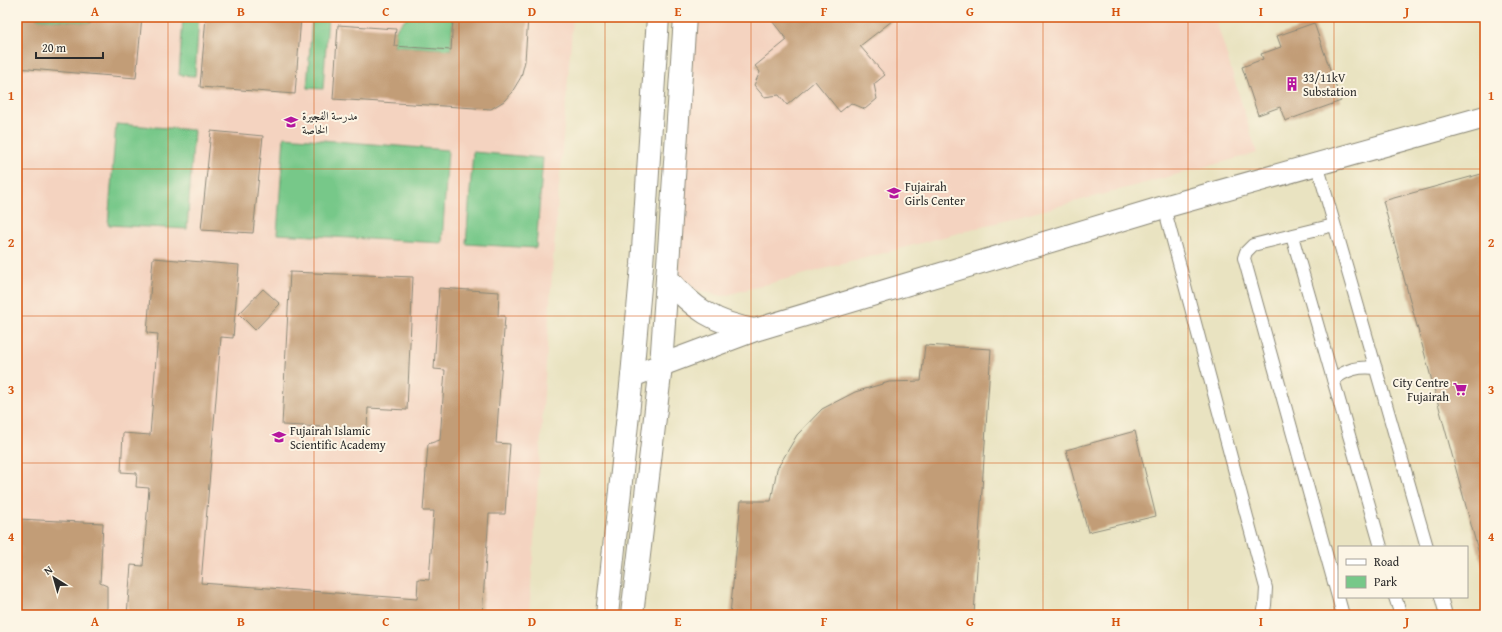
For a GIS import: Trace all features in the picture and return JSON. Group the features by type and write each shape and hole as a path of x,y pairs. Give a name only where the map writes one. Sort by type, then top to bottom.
{"main road":[{"path":"607,615 642,265 658,17"},
{"path":"632,615 661,366 685,17"},
{"path":"632,376 756,330 1164,207 1485,116"},
{"path":"667,278 679,292 706,314 722,322 738,327 756,330"}],"lane":[{"path":"1317,164 1427,546"},
{"path":"1164,207 1266,588 1263,615"},
{"path":"1334,225 1253,245 1246,252 1244,264 1338,597"},
{"path":"1292,236 1381,546"},
{"path":"1333,380 1342,373 1353,368 1376,368"},
{"path":"1338,598 1343,615"},
{"path":"1395,598 1400,615"},
{"path":"1441,598 1446,615"}],"shaded area":[{"name":"Fujairah Islamic Scientific Academy","path":"17,17 573,17 553,260 529,615 17,615"},
{"name":"Fujairah Girls Center","path":"695,17 1215,17 1257,153 723,296 696,290 678,275"}],"green space":[{"path":"36,17 91,17 91,23 36,19"},
{"path":"183,17 199,17 195,76 179,75"},
{"path":"312,17 328,17 323,89 307,88"},
{"path":"407,17 453,17 451,50 394,46 396,29"},
{"path":"116,124 194,130 187,229 108,225"},
{"path":"284,137 448,150 442,243 277,234"},
{"path":"473,152 543,158 536,248 466,244"}],"building":[{"path":"17,17 36,17 36,19 91,23 91,17 142,17 136,78 17,68"},
{"path":"206,17 301,17 295,94 200,87"},
{"path":"453,17 528,17 525,61 521,77 512,92 504,101 491,109 333,99 338,25 396,29 394,46 451,50"},
{"path":"769,17 897,17 860,46 885,75 874,84 877,99 865,109 851,103 840,112 815,81 787,105 779,95 764,97 754,85 760,72 755,66 787,40"},
{"name":"33/11kV Substation","path":"1314,23 1341,101 1285,121 1280,107 1258,115 1242,67 1263,59 1261,54 1281,47 1277,36"},
{"path":"211,131 263,136 253,233 201,230"},
{"name":"City Centre Fujairah","path":"1485,173 1485,576 1383,201"},
{"path":"153,258 239,265 233,338 221,337 201,583 417,599 418,579 429,580 434,511 423,511 428,444 440,440 445,370 434,369 439,288 499,292 498,316 505,316 496,443 510,444 505,514 489,514 482,615 127,615 131,565 143,566 149,488 136,487 137,473 121,472 123,433 150,435 158,334 147,333"},
{"path":"290,272 413,277 407,410 368,408 367,429 282,425"},
{"path":"263,289 280,304 255,330 239,314"},
{"path":"925,345 991,349 974,615 730,615 741,501 771,501 777,469 797,435 822,409 855,392 889,382 921,381"},
{"path":"1135,431 1156,516 1088,532 1066,450"},
{"path":"17,519 103,523 100,583 107,586 107,613 104,615 17,615"}],"place":[{"name":"33/11kV Substation","path":"1292,84"},
{"name":"مدرسة الفجيرة الخاصة","path":"291,122"},
{"name":"Fujairah Girls Center","path":"894,193"},
{"name":"City Centre Fujairah","path":"1460,389"},
{"name":"Fujairah Islamic Scientific Academy","path":"279,437"}]}
